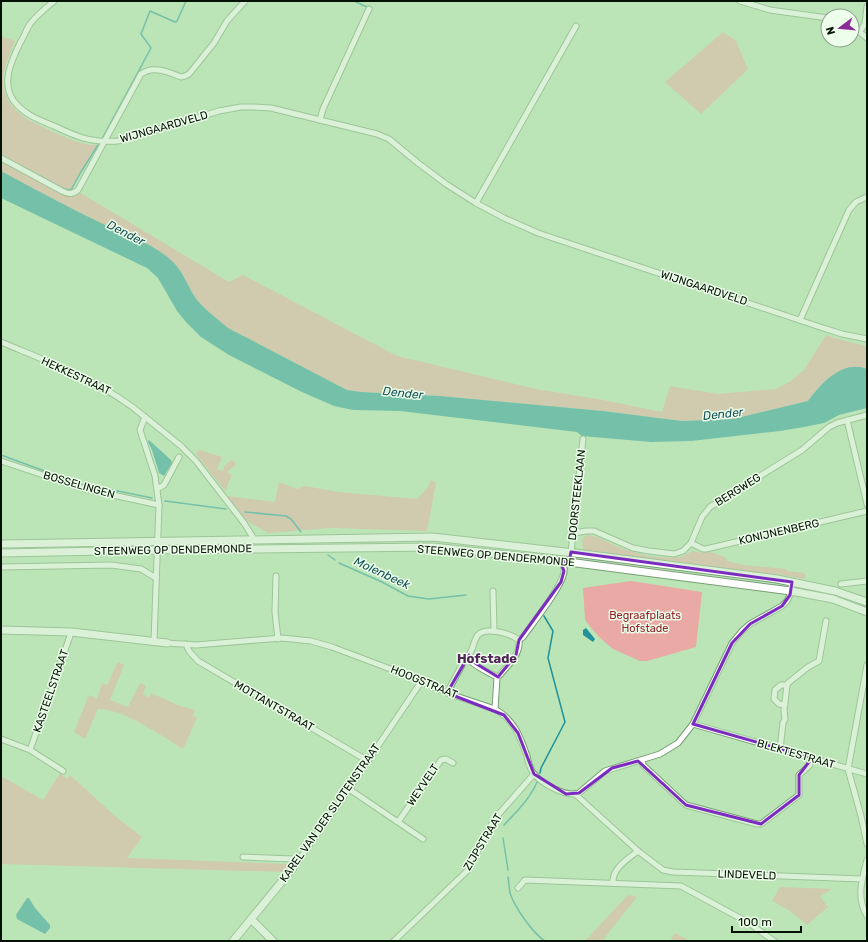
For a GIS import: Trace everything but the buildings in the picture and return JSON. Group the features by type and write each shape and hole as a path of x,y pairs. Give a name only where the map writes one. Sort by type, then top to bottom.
{"main road":[{"name":"STEENWEG OP DENDERMONDE","path":"1,544 254,539 433,538 571,552 792,582 835,591 867,602"},
{"name":"STEENWEG OP DENDERMONDE","path":"1,553 433,547 556,560 791,590 833,600 867,612"},
{"path":"556,560 567,556 571,552"},
{"path":"571,552 572,559 582,564"},
{"path":"1,630 70,632 167,643"},
{"name":"KAREL VAN DER SLOTENSTRAAT","path":"233,941 293,868"},
{"path":"251,919 273,941"}],"street":[{"name":"WIJNGAARDVELD","path":"54,1 36,18 26,32 13,57 9,69 7,85 12,99 23,111 79,138 104,142 128,139 219,111 242,107 271,108 370,132 389,139 446,184 504,218 538,233 842,334 867,339"},
{"path":"1,158 68,194 74,193 78,190 141,74 146,70 152,69 181,77 189,74 214,43 227,21 245,1"},
{"path":"740,1 762,8 820,17"},
{"path":"762,8 764,1"},
{"path":"867,7 865,24 860,31 867,38"},
{"path":"320,120 323,109 369,9"},
{"path":"476,202 576,26"},
{"path":"800,320 849,210 856,202 867,197"},
{"name":"HEKKESTRAAT","path":"1,342 57,366 111,392 130,404 186,450 196,461 254,539"},
{"name":"BERGWEG","path":"691,543 703,515 710,507 802,450 829,427 847,420 867,415"},
{"path":"146,418 140,430 150,460 159,505 154,641"},
{"path":"847,420 867,504"},
{"name":"DOORSTEEKLAAN","path":"571,552 583,438"},
{"path":"157,489 164,486 179,457"},
{"name":"BOSSELINGEN","path":"1,461 85,489 159,505"},
{"name":"KONIJNENBERG","path":"691,543 706,549 867,511"},
{"path":"574,533 586,530 594,531 633,548 674,554 683,551 691,543"},
{"path":"496,677 500,675 516,655 521,639 561,582 564,571 563,566 556,560"},
{"path":"1,567 111,565 141,569 156,578"},
{"path":"276,576 275,612 278,639"},
{"path":"841,584 867,581"},
{"path":"534,774 543,782 562,792 575,794 579,793 605,771 660,754 670,748 685,735 693,724 735,638 750,624 782,606 787,601 792,582"},
{"path":"493,591 494,631"},
{"path":"780,748 783,723 785,719 788,683 808,667 819,661 826,621"},
{"path":"447,692 464,661 469,655 478,635 494,631 521,639"},
{"name":"KASTEELSTRAAT","path":"30,750 68,643 70,632"},
{"name":"HOOGSTRAAT","path":"167,643 196,645 278,639 305,640 332,647 495,709 504,715 513,725 520,738 534,774"},
{"name":"MOTTANTSTRAAT","path":"186,644 189,652 198,661 368,761"},
{"path":"469,655 473,663 496,677"},
{"path":"867,665 848,769 867,774"},
{"path":"495,709 496,677"},
{"name":"KAREL VAN DER SLOTENSTRAAT","path":"293,868 349,789 421,682"},
{"path":"785,705 778,704 774,699 775,690 781,685 787,686"},
{"name":"BLEKTESTRAAT","path":"693,724 780,748 848,769 867,844"},
{"path":"1,740 30,750 63,772"},
{"name":"WEYVELT","path":"398,822 441,760 446,758 453,763"},
{"path":"642,760 643,765 686,805 761,824 799,795 799,775 809,766 812,758"},
{"name":"ZIJPSTRAAT","path":"394,941 470,867 483,838 498,814 534,774"},
{"path":"349,789 423,839"},
{"name":"LINDEVELD","path":"575,794 638,851 663,870 673,872 862,879"},
{"path":"613,883 612,878 618,868 638,851"},
{"path":"243,857 293,859 299,861"},
{"path":"867,860 862,879 862,903 867,916"},
{"path":"518,888 525,880 681,886 749,924 774,941"}],"highlighted area":[{"path":"571,552 792,582 790,595 782,606 750,624 732,643 693,724 812,758 799,775 799,795 761,824 686,805 638,761 612,768 579,793 566,794 534,774 518,733 504,715 447,693 469,655 470,660 498,677 516,655 519,640 561,582 564,571 560,561 569,562"}],"green space":[{"path":"723,32 736,41 748,69 701,114 665,82"},
{"path":"1,36 15,41 7,62 3,79 5,93 13,107 24,117 55,133 77,142 98,145 71,190 79,192 229,282 243,275 397,356 536,389 603,400 662,412 670,386 718,394 776,389 791,381 804,370 826,335 867,346 867,369 864,367 827,379 815,391 808,401 733,419 682,421 603,411 440,396 347,390 228,328 197,300 183,275 176,266 156,249 78,212 1,171"},
{"path":"199,450 222,457 217,469 218,470 223,471 225,465 232,460 235,462 236,465 227,472 232,475 225,491 196,454"},
{"path":"431,480 436,483 427,531 331,528 268,533 247,521 227,496 275,502 279,482 297,489 305,486 338,492 417,499 428,487"},
{"path":"588,535 597,537 623,549 648,556 672,558 680,557 693,551 702,553 710,552 725,557 727,561 743,565 786,569 788,571 804,573 806,576 804,579 776,574 775,576 584,552 582,544 585,544 582,543 582,540"},
{"name":"Begraafplaats Hofstade","path":"631,581 702,592 696,647 647,661 640,661 613,649 599,637 585,619 583,588"},
{"path":"118,662 124,665 110,700 128,707 140,683 146,686 143,694 149,698 151,693 180,706 195,710 193,716 197,718 183,749 142,724 119,713 108,710 98,709 85,739 74,732 89,695 97,699 102,683 107,685"},
{"path":"60,773 67,779 70,775 115,816 142,837 127,858 290,864 286,872 1,864 1,776 43,800"},
{"path":"780,887 832,889 820,896 828,907 807,925 790,911 772,901"},
{"path":"628,895 637,897 602,941 585,941"},
{"path":"675,933 690,941 670,941"}],"water":[{"name":"Dender","path":"1,171 78,212 139,240 164,254 176,265 197,300 228,328 347,390 440,396 603,411 682,421 733,419 808,401 819,387 833,374 849,367 858,367 867,369 867,408 839,415 824,423 780,431 691,441 651,442 582,436 577,432 400,411 353,410 334,406 302,392 229,355 201,337 177,311 158,278 147,268 1,198"},
{"path":"149,440 171,460 172,463 164,476 159,473 148,442"},
{"path":"586,628 595,639 593,642 583,635 583,630"},
{"path":"27,898 29,898 35,908 50,925 50,928 45,934 17,919 16,915"}],"waterway":[{"path":"103,137 151,48 141,34 150,11 175,22 177,21 186,1"},
{"path":"354,1 367,7"},
{"path":"17,164 64,189 71,190 98,145"},
{"path":"1,455 83,485 152,498"},
{"path":"165,501 226,509"},
{"path":"245,512 286,516 291,519 301,532"},
{"name":"Molenbeek","path":"328,555 335,560"},
{"name":"Molenbeek","path":"339,563 382,582 408,596 429,599 466,595"},
{"path":"540,773 541,768 565,722 548,658 553,631 544,616"},
{"path":"504,825 527,800 537,782"},
{"path":"503,838 508,870"},
{"path":"508,877 510,893 515,905 524,919 545,941"}],"district":[{"name":"Hofstade","path":"487,658"}]}
